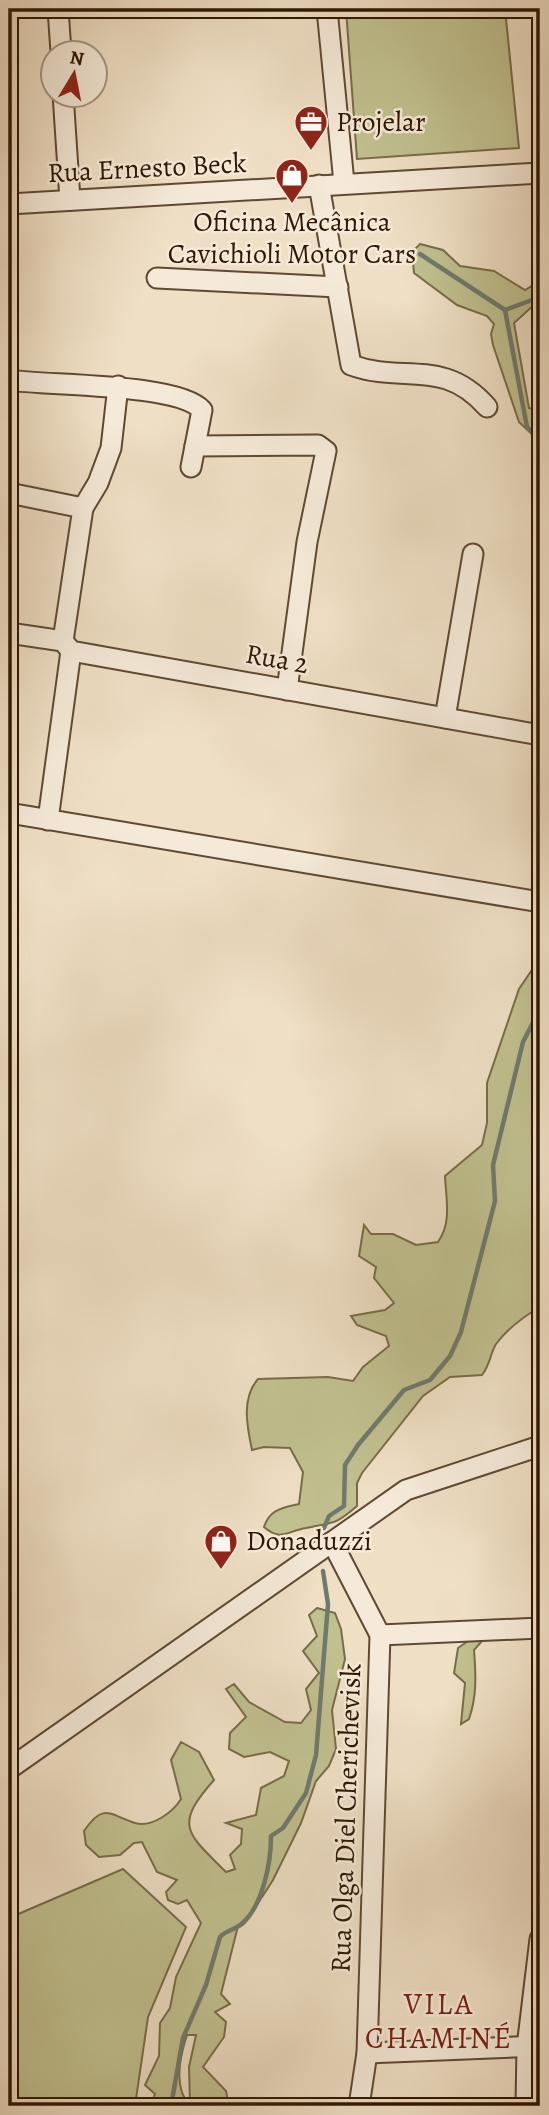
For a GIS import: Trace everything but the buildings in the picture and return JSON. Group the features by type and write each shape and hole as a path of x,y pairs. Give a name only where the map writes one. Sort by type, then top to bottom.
{"street":[{"path":"58,9 60,38"},
{"path":"327,9 344,183"},
{"path":"64,108 70,200"},
{"name":"Rua Ernesto Beck","path":"9,204 540,173"},
{"path":"319,185 351,365 380,371 422,372 449,379 470,390 487,407"},
{"path":"157,278 338,287"},
{"path":"9,380 118,386 198,406 202,410 191,467"},
{"path":"48,820 83,508 98,483 111,448 118,386"},
{"path":"195,446 318,445 326,451 307,542 287,690"},
{"path":"9,493 83,508"},
{"path":"445,718 473,554"},
{"name":"Rua 2","path":"9,633 287,690 540,735"},
{"path":"9,813 540,902"},
{"path":"9,1769 406,1490 540,1446"},
{"name":"Rua Olga Diel Cherichevisk","path":"332,1542 380,1634 367,2053 359,2106"},
{"path":"380,1634 540,1628"},
{"path":"526,2106 534,2046 540,1939"},
{"path":"367,2053 534,2046"}],"shaded area":[{"path":"346,9 505,9 519,148 357,159"},
{"path":"420,244 443,250 460,266 494,271 525,290 540,281 540,303 535,304 514,323 529,408 540,409 540,442 519,422 493,345 491,334 494,324 487,316 457,305 414,273 412,252"},
{"path":"540,958 540,1307 516,1323 501,1338 482,1375 450,1377 423,1396 362,1473 357,1483 357,1506 333,1522 275,1534 264,1527 277,1510 299,1504 303,1472 290,1448 264,1447 252,1450 248,1432 249,1395 258,1379 328,1377 353,1381 363,1367 389,1346 386,1336 357,1325 351,1316 385,1310 394,1303 374,1278 376,1267 359,1256 364,1225 371,1234 393,1234 416,1245 438,1242 447,1219 445,1176 482,1145 487,1123 487,1083 519,989"},
{"path":"317,1608 335,1613 341,1629 345,1659 332,1710 336,1749 329,1766 316,1781 301,1823 273,1880 253,1911 238,1926 221,1994 230,2004 215,2012 226,2022 224,2037 203,2067 226,2091 228,2101 210,2106 190,2104 189,2067 196,2035 187,2035 180,2062 180,2081 181,2090 190,2106 150,2106 155,2094 145,2085 159,2056 160,2023 170,2008 176,1977 201,1923 187,1900 178,1904 168,1900 166,1892 177,1880 157,1872 142,1842 134,1843 120,1855 99,1857 86,1845 84,1831 103,1813 142,1824 155,1821 173,1809 181,1799 171,1760 181,1742 199,1752 214,1780 193,1808 189,1819 190,1829 202,1848 226,1872 235,1869 230,1855 241,1844 242,1829 226,1823 256,1815 261,1788 284,1776 289,1761 270,1752 244,1757 229,1749 230,1733 246,1717 226,1689 234,1684 249,1702 285,1722 301,1723 311,1710 306,1689 319,1673 303,1651 317,1636 309,1615"},
{"path":"471,1639 482,1641 474,1650 475,1685 472,1710 469,1719 461,1724 465,1683 454,1673 458,1648"},
{"path":"123,1869 186,1927 148,2017 135,2106 9,2106 9,1918"}],"waterway":[{"path":"420,254 505,310 527,427 540,440"},
{"path":"505,310 540,297"},
{"path":"324,1528 329,1516 344,1506 345,1465 358,1445 404,1390 430,1380 450,1356 461,1332 495,1201 493,1165 523,1042 540,1009"},
{"path":"171,2106 183,2038 206,1985 220,1937 243,1923 256,1905 267,1870 271,1836 283,1828 306,1793 316,1755 328,1604 323,1571"}],"place":[{"name":"Projelar","path":"311,152"},
{"name":"Oficina Mecânica Cavichioli Motor Cars","path":"292,205"},
{"name":"Donaduzzi","path":"221,1571"}],"district":[{"name":"VILA CHAMINÉ","path":"439,2021"}]}
